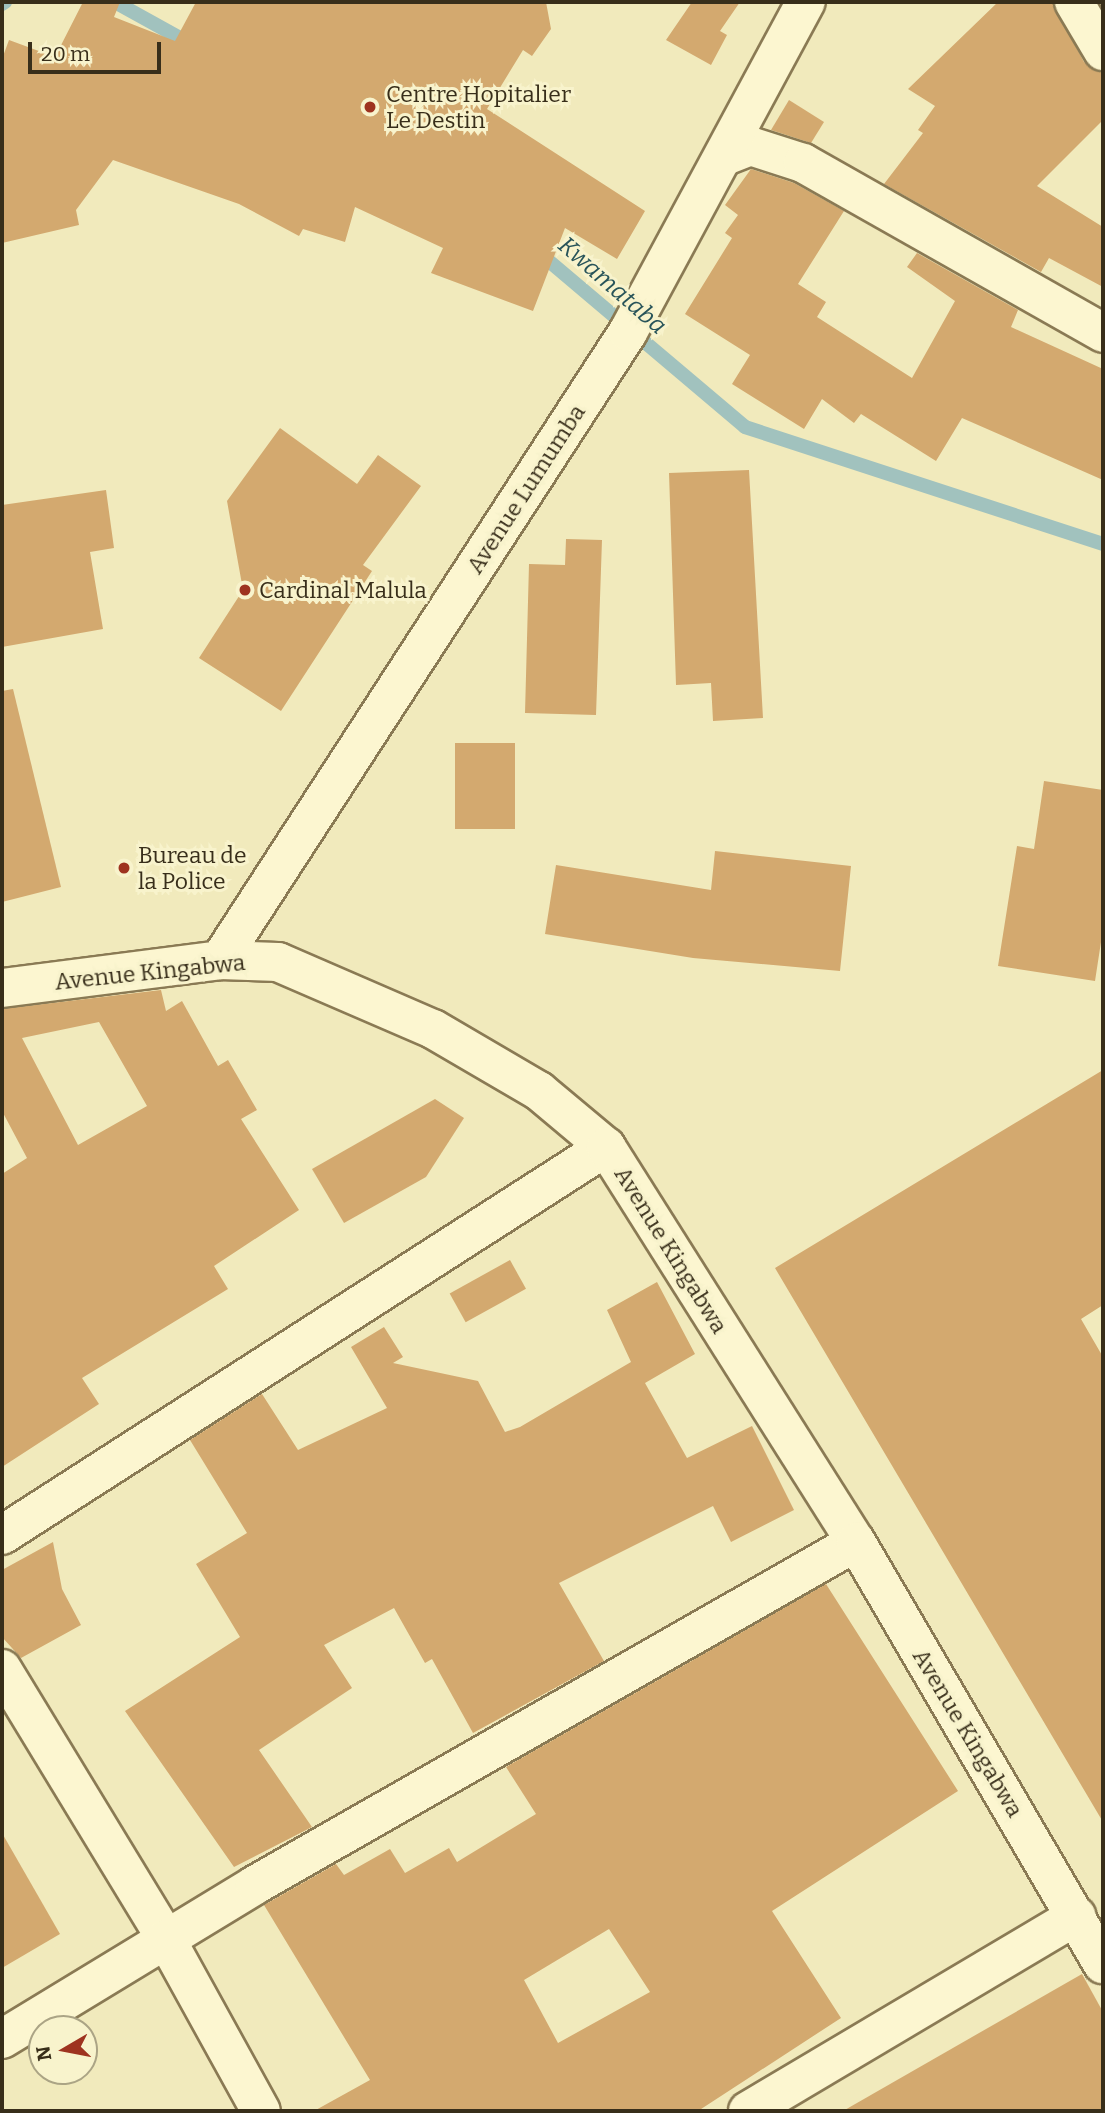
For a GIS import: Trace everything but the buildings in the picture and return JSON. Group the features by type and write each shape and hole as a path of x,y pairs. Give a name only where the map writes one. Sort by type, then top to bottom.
{"street":[{"name":"Avenue Lumumba","path":"220,960 628,332 728,155 806,2"},
{"path":"1074,2 1103,51"},
{"path":"728,155 750,146 803,163 1103,333"},
{"name":"Avenue Kingabwa","path":"2,988 220,960 278,962 433,1029 539,1091 606,1147 856,1542 1103,1964"},
{"path":"2,1535 606,1147"},
{"path":"2,2039 166,1939 856,1542"},
{"path":"2,1670 166,1939 261,2111"},
{"path":"748,2111 1076,1916"}],"waterway":[{"name":"Kwamataba","path":"115,2 193,45"},
{"name":"Kwamataba","path":"537,251 745,427 1103,544"}],"place":[{"name":"Centre Hopitalier Le Destin","path":"370,107"},
{"name":"Cardinal Malula","path":"245,590"},
{"name":"Bureau de la Police","path":"124,868"}]}
